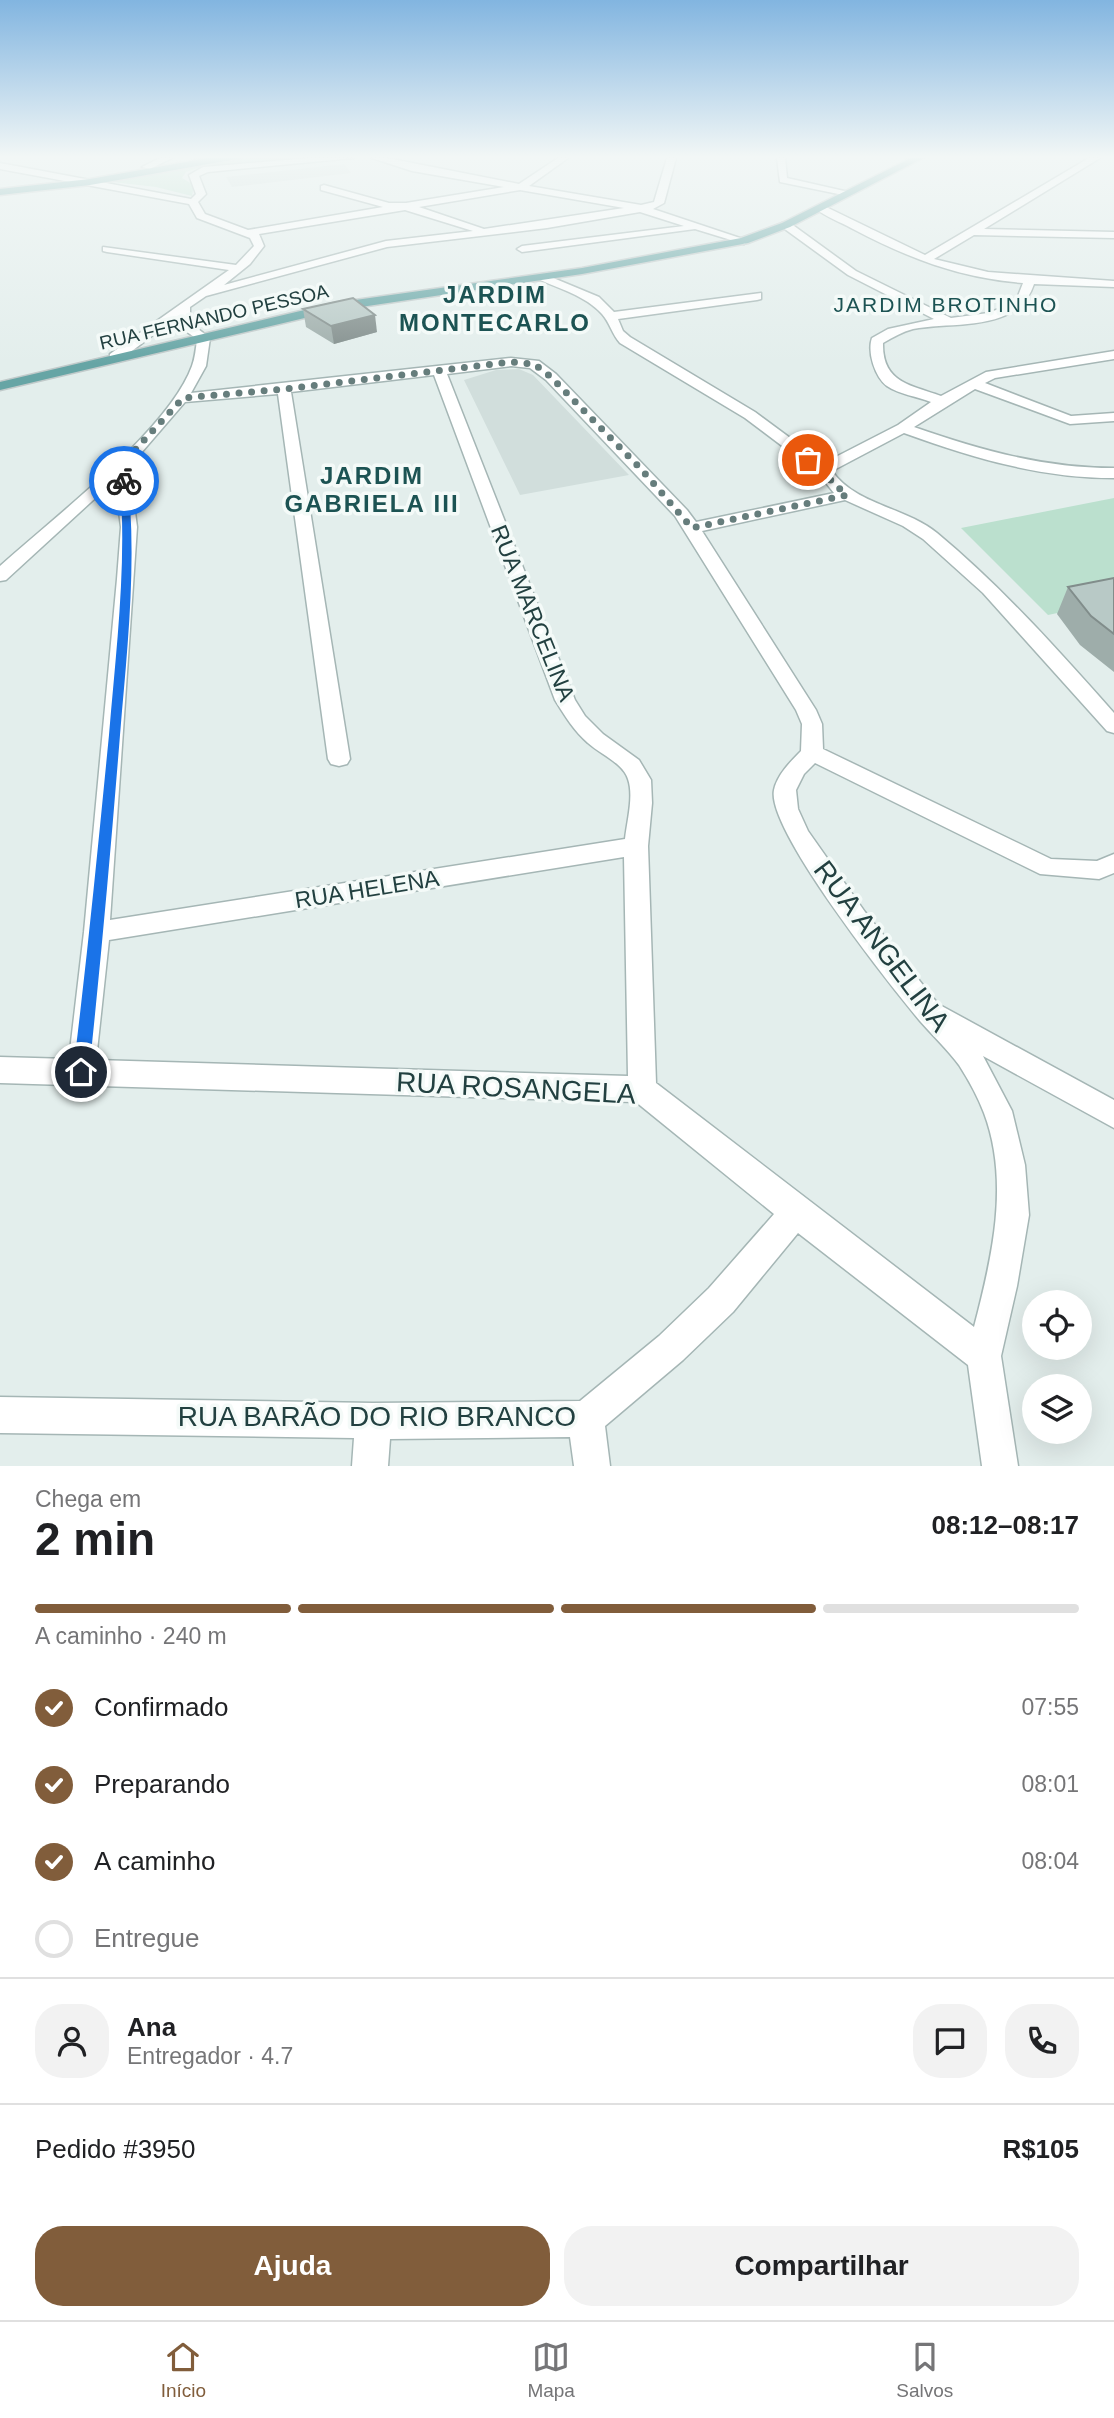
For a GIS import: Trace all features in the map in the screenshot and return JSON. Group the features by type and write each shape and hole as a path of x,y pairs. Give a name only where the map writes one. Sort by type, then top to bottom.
{"main road":[{"name":"RUA FERNANDO PESSOA","path":"0,386 345,305 542,277 744,241 782,226"}],"street":[{"path":"116,357 184,305 206,293 257,251 259,246 256,236 230,226"},
{"path":"249,233 287,226"},
{"path":"470,226 488,232"},
{"path":"206,293 386,244 523,226"},
{"path":"788,226 852,273 949,321"},
{"path":"859,226 926,259 978,274 1114,284"},
{"path":"926,259 983,226"},
{"path":"522,249 698,227 744,241"},
{"path":"974,232 1114,235"},
{"path":"107,249 236,268"},
{"path":"542,277 586,295 611,316 617,332 625,340 750,415 823,470 833,484 847,495 909,522 937,542 989,589 1114,726"},
{"path":"942,401 892,383 876,348 877,341 884,335 918,325 1005,312 1023,297 1030,278"},
{"path":"611,316 757,296"},
{"path":"0,576 121,465 183,398 197,374 205,349 204,338 184,324 184,305"},
{"path":"823,470 903,428 942,401 1007,370 1114,355"},
{"path":"183,398 511,362 534,364 542,368 641,469 692,528 806,710 812,724 812,753 1048,868 1099,870 1114,863"},
{"name":"RUA MARCELINA","path":"439,370 565,700 578,721 596,739 631,765 640,780 641,803 636,846 642,1089"},
{"path":"974,384 1070,421 1114,417"},
{"path":"284,389 293,477 326,664 338,759"},
{"path":"903,428 1013,464 1054,471 1114,473"},
{"path":"81,1072 97,932 126,579 128,527 121,465"},
{"path":"692,528 847,495"},
{"path":"0,560 19,556"},
{"name":"RUA ANGELINA","path":"812,753 795,770 785,790 787,809 798,834 856,919 929,1012 969,1057 998,1111 1010,1166 1013,1216 1001,1286 984,1356 1000,1466"},
{"name":"RUA HELENA","path":"97,932 636,846"},
{"path":"929,1012 1114,1115"},
{"name":"RUA ROSANGELA","path":"0,1070 642,1089 796,1212 984,1356"},
{"name":"RUA BARÃO DO RIO BRANCO","path":"0,1415 373,1421 586,1419 671,1348 721,1300 796,1212"},
{"path":"586,1419 592,1466"},
{"path":"370,1466 373,1421"}],"shaded area":[{"path":"519,369 533,375 629,475 520,495 464,380 496,370"}],"green space":[{"path":"1114,498 1114,601 1048,615 961,528"}],"building":[{"path":"353,298 375,315 331,326 303,309"},
{"path":"1114,578 1114,634 1091,616 1068,587"}],"way so far":[{"path":"124,481 121,465 183,398 511,362 525,362 542,368 641,469 692,528 847,495 833,484 823,470 808,460"}],"district":[{"name":"JARDIM BROTINHO","path":"946,304"},
{"name":"JARDIM MONTECARLO","path":"495,308"},
{"name":"JARDIM GABRIELA III","path":"372,489"}],"route":[{"path":"81,1072 97,932 121,657 128,527 124,481"}]}
